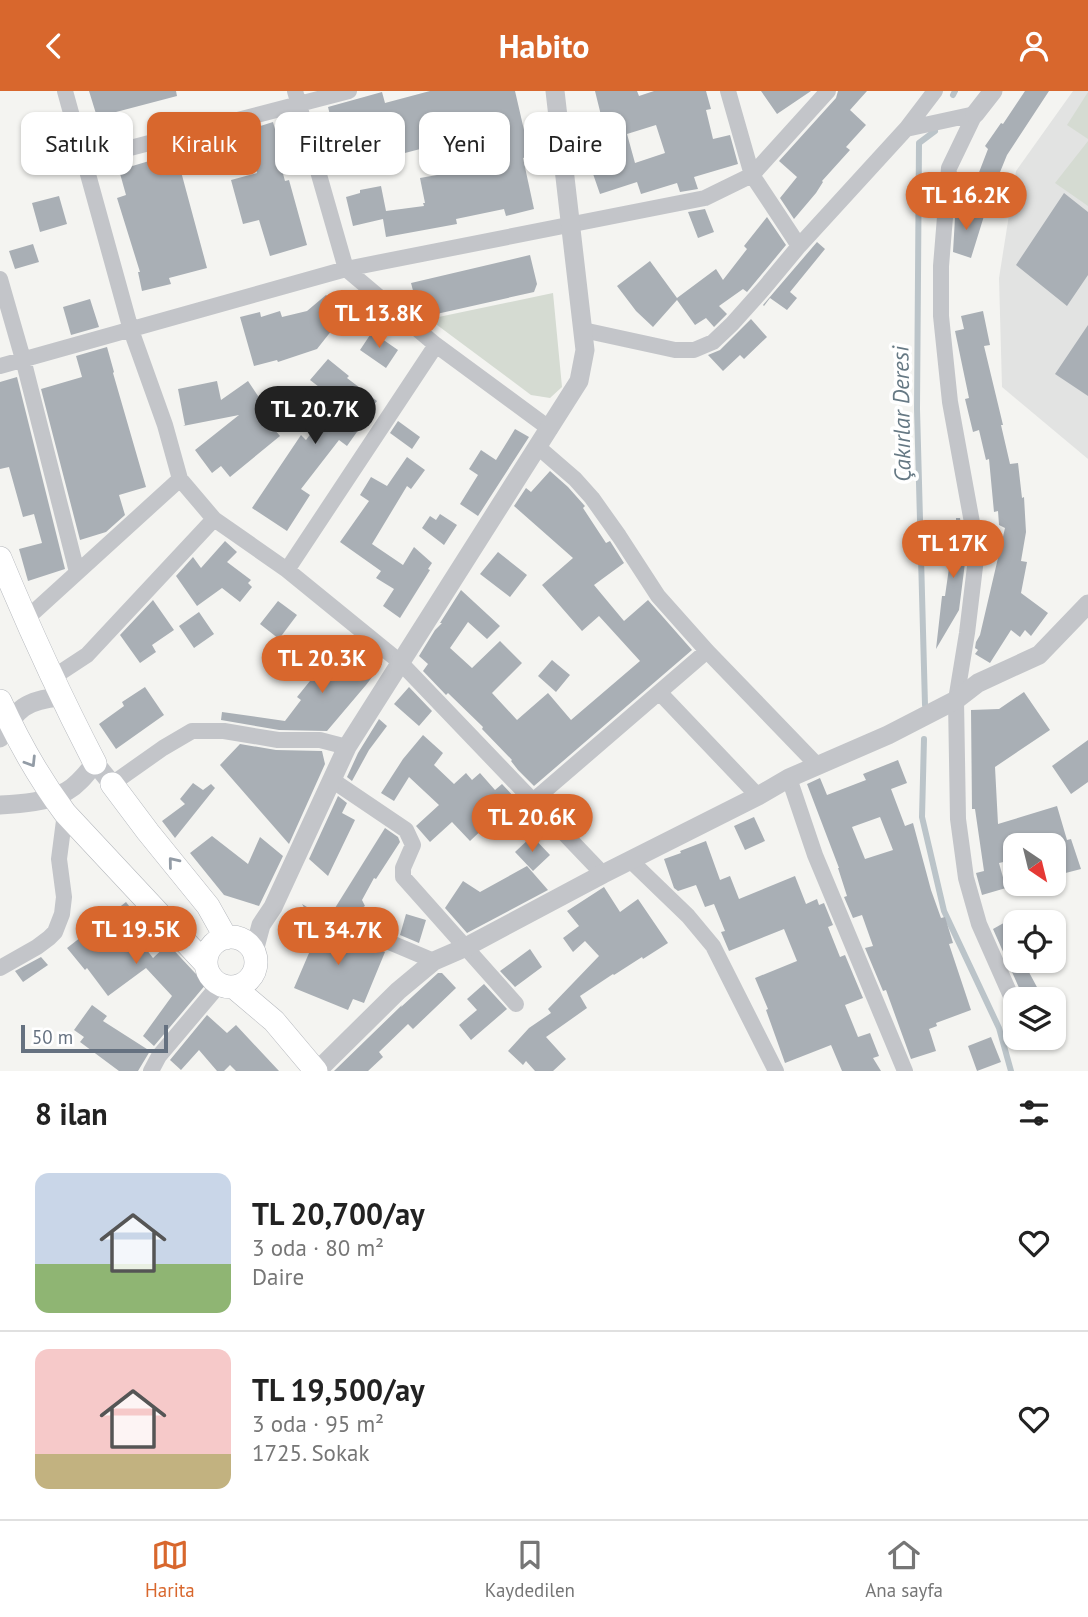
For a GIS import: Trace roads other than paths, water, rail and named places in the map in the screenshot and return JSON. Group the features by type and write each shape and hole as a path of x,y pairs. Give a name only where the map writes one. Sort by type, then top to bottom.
{"main road":[{"path":"0,558 56,687 95,762"},
{"path":"3,720 59,805 205,963"},
{"path":"112,784 230,937"},
{"path":"274,1021 254,962 242,940 230,937 218,941 211,947 205,963 212,979 227,986 274,1021 316,1071"},
{"path":"227,986 249,980 254,962"}],"street":[{"path":"65,91 71,112"},
{"path":"133,146 297,97 349,91"},
{"path":"254,962 261,925 347,747 579,381 585,350 555,91"},
{"path":"728,91 752,175 799,246"},
{"path":"0,366 346,269 705,198 752,175 828,91"},
{"path":"583,330 675,351 694,350 713,342 906,129 935,91"},
{"path":"993,91 975,114 949,168 941,266 941,316 950,402 977,550 956,700 958,819 966,878 979,924 1007,987"},
{"path":"297,97 346,269 436,345 550,429"},
{"path":"906,129 975,114"},
{"path":"88,175 131,330 165,425 180,479 214,519 287,570 400,662 603,874"},
{"path":"0,279 77,572"},
{"path":"287,570 436,345"},
{"path":"538,447 575,479 592,498 659,596 707,651 817,765"},
{"path":"25,619 180,479"},
{"path":"3,720 56,687 214,519"},
{"path":"316,1071 398,991 434,961 464,948 789,778 888,735 956,700 978,683 1039,655 1088,604"},
{"path":"534,800 707,651"},
{"path":"660,693 758,796"},
{"path":"0,968 37,947 55,932 62,914 64,897 59,805 68,790 95,762 112,784 192,731 224,731 278,740 320,740 347,747"},
{"path":"789,778 815,855 905,1071"},
{"path":"332,780 406,829 413,845 403,869 403,877 516,1004"},
{"path":"0,805 59,805"},
{"path":"631,861 688,916 713,946 776,1071"},
{"path":"332,918 434,961"},
{"path":"230,937 261,925"},
{"path":"151,1071 159,1056 227,986"}],"waterway":[{"name":"Çakırlar Deresi","path":"953,95 955,91"},
{"name":"Çakırlar Deresi","path":"925,705 917,409 919,143 935,131"},
{"name":"Çakırlar Deresi","path":"924,739 922,817 944,911 999,1028 1011,1071"}]}
